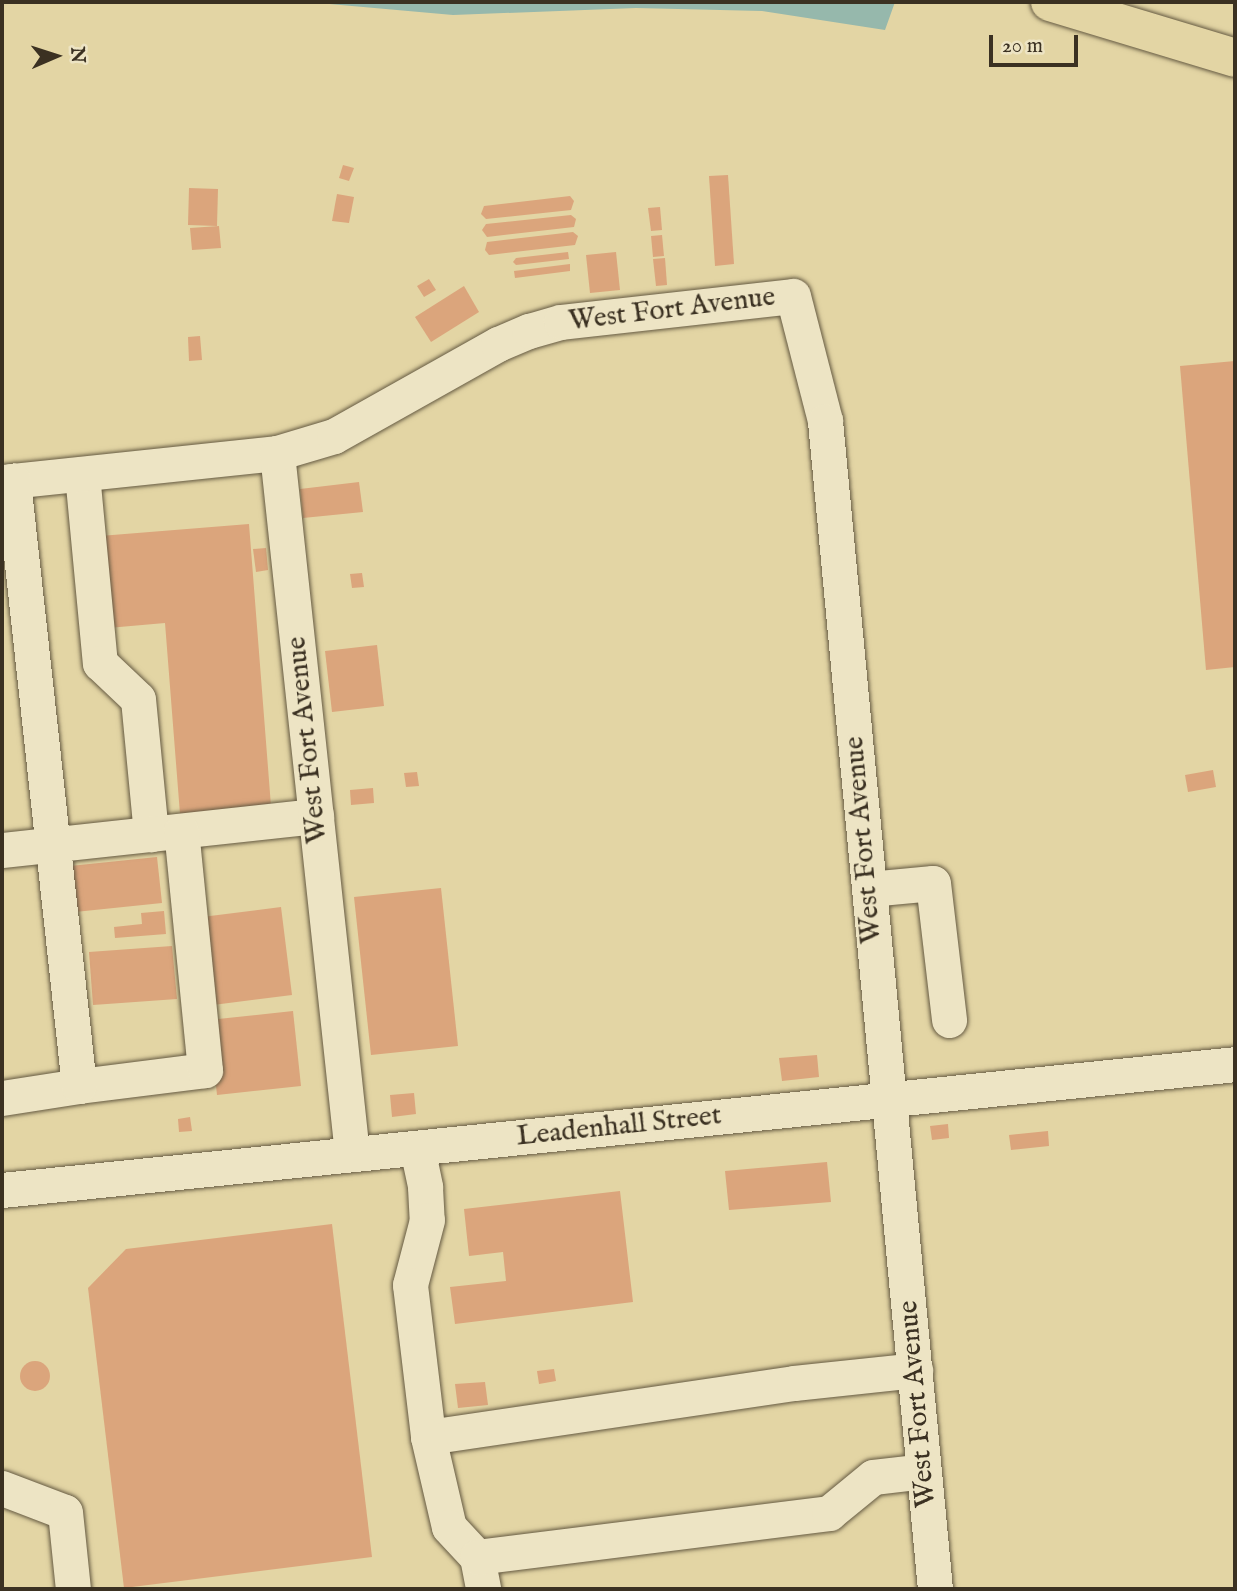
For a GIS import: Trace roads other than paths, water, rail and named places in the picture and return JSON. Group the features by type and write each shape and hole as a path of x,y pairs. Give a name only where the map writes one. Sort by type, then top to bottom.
{"highway":[{"path":"1050,2 1235,58"}],"street":[{"name":"West Fort Avenue","path":"352,1154 277,453 334,436 498,344 529,331 561,322 793,296 825,421 935,1589"},
{"path":"79,1086 7,482 277,453"},
{"path":"2,1098 205,1070 166,832 138,699 100,663 82,474"},
{"path":"2,850 316,816"},
{"path":"869,889 933,883 949,1020"},
{"name":"Leadenhall Street","path":"2,1190 1235,1064"},
{"path":"418,1148 427,1220 410,1285 428,1437 449,1527 480,1573 829,1513 873,1478 924,1471"},
{"path":"428,1437 727,1392 915,1370"},
{"path":"2,1488 65,1512 74,1589"}],"water":[{"path":"307,2 895,2 885,30 762,11 636,8 453,15"}]}
